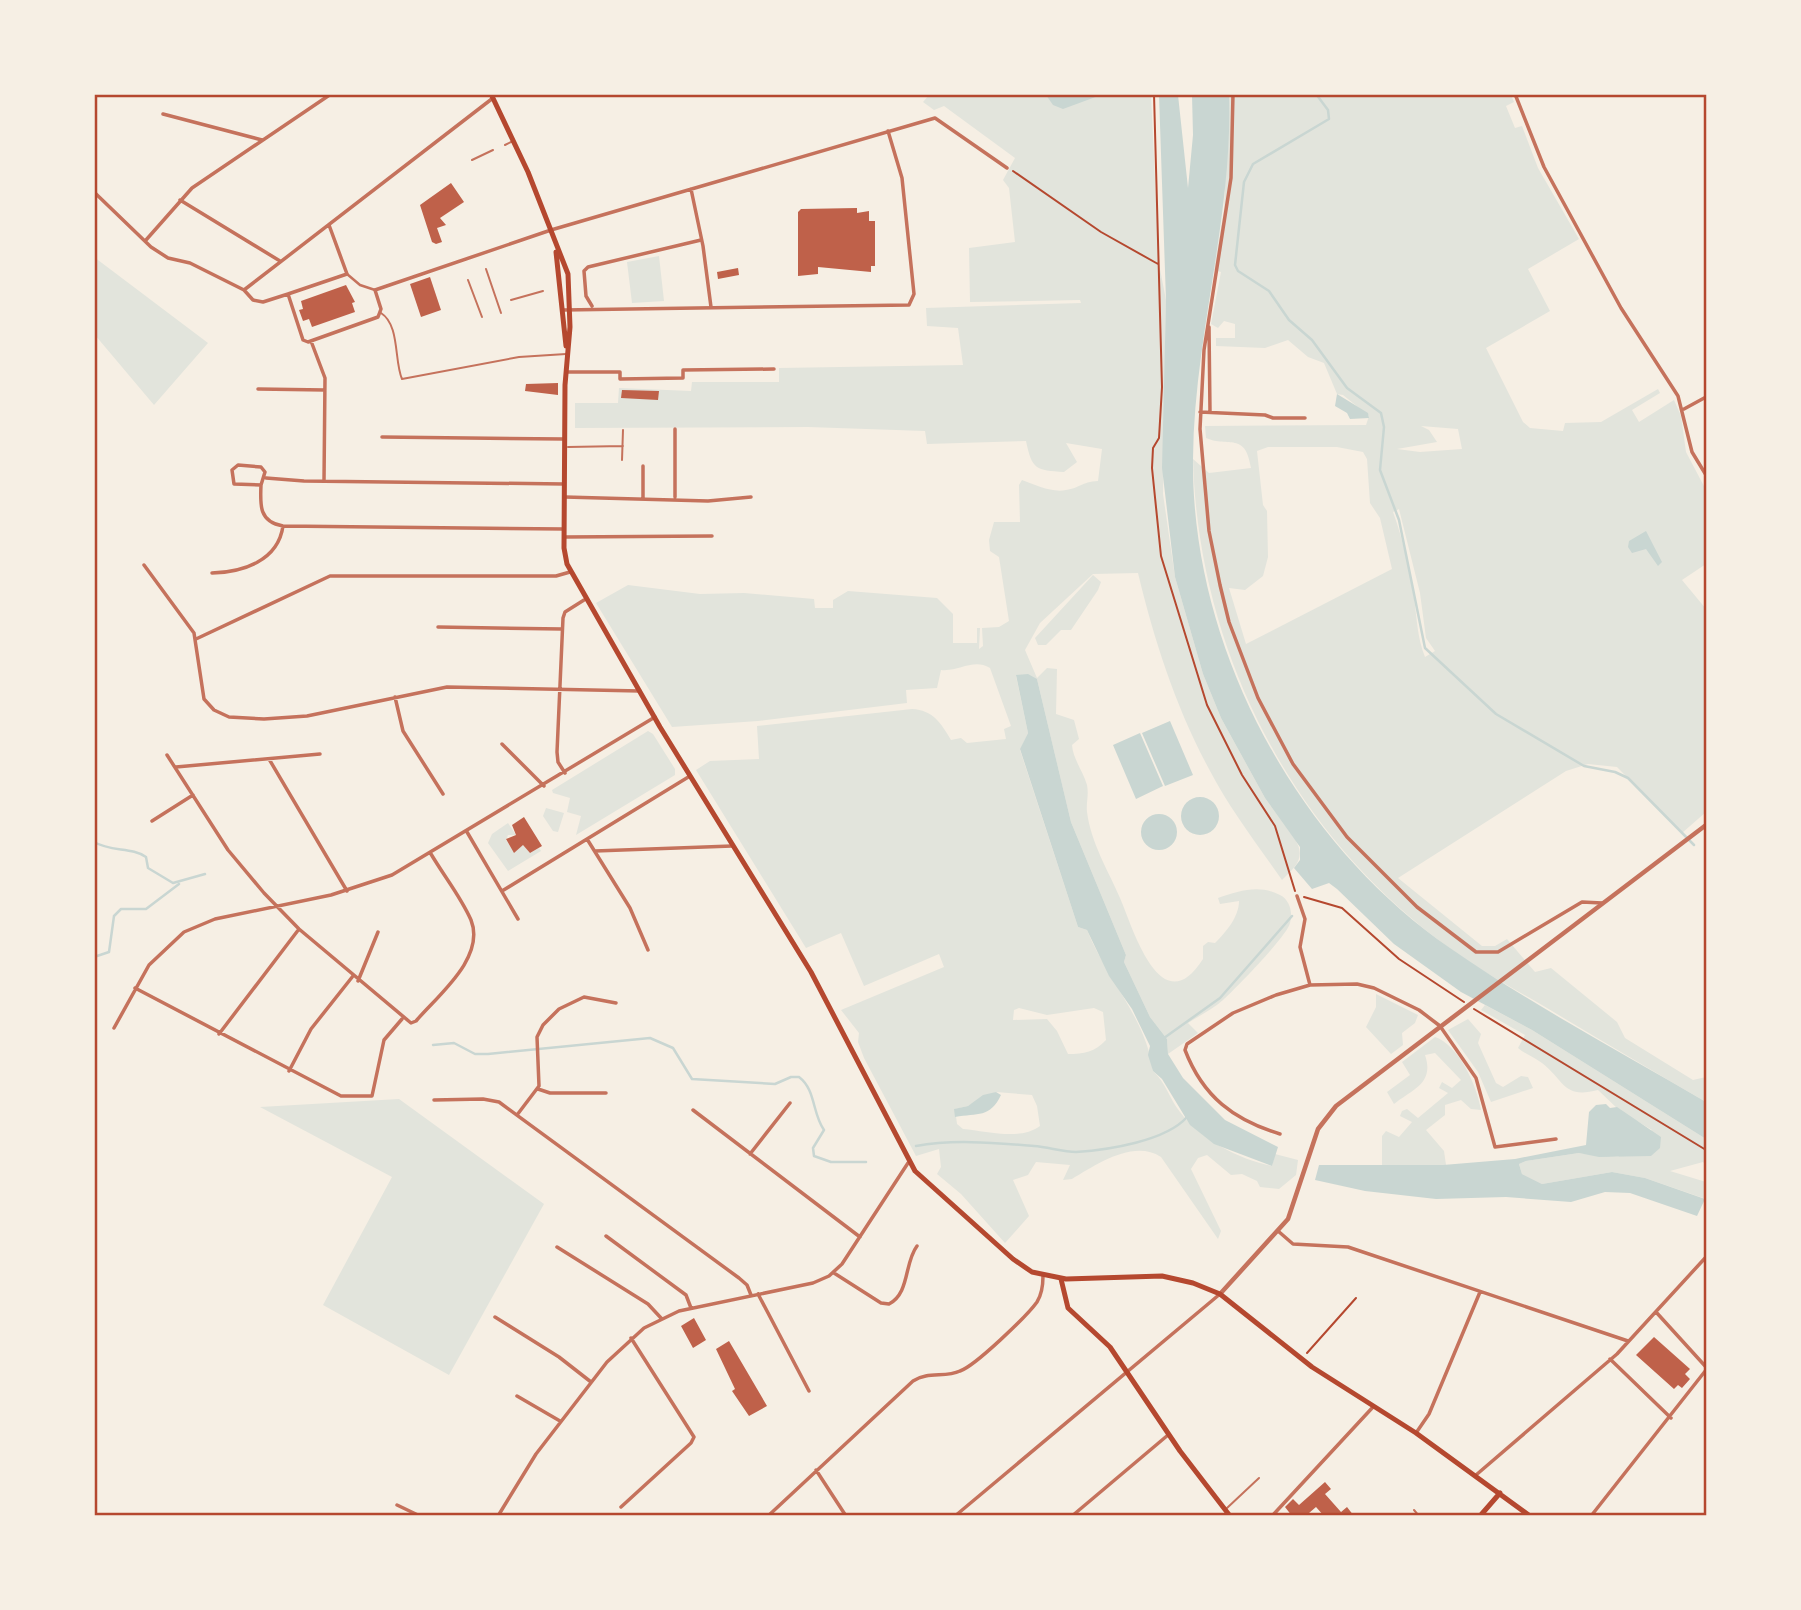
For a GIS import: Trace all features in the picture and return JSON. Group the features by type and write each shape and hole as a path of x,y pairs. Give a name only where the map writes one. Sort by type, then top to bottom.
{"main road":[{"path":"492,96 514,140 551,230 566,267 569,284 566,309 564,554 570,572 667,738 816,981 908,1163 1028,1270 1061,1279 1162,1276 1189,1282 1220,1294 1302,1359 1416,1433 1530,1516"},
{"path":"555,242 559,287 566,309"},
{"path":"1061,1279 1068,1308 1107,1343 1168,1435 1230,1516"},
{"path":"1480,1516 1500,1493"}],"street":[{"path":"146,240 192,188 331,94"},
{"path":"1233,94 1230,182 1208,325 1200,412 1209,531 1229,622 1272,727 1293,764 1329,815 1380,872 1417,907 1476,952 1498,952 1582,902 1602,903"},
{"path":"1516,94 1553,184 1621,307 1678,396 1692,452 1706,475"},
{"path":"244,290 492,96"},
{"path":"163,114 262,141"},
{"path":"329,225 347,274 363,287 375,290 462,263 551,230 934,118 1007,168"},
{"path":"566,309 905,306 911,303 914,294 902,178 888,131"},
{"path":"691,189 711,307"},
{"path":"94,192 155,251 168,258 190,263 244,290 253,300 263,302 347,274"},
{"path":"180,200 281,261"},
{"path":"595,307 586,296 584,271 588,267 701,240"},
{"path":"288,293 303,340 311,341 375,319 381,313 375,290"},
{"path":"1208,325 1211,333 1210,412"},
{"path":"311,341 324,373 324,481"},
{"path":"566,372 620,372 620,379 683,378 683,370 774,369"},
{"path":"258,389 325,390"},
{"path":"1683,409 1706,397"},
{"path":"1200,412 1306,418"},
{"path":"676,429 676,498"},
{"path":"382,437 564,439"},
{"path":"261,485 234,484 233,467 258,466 263,468 266,478"},
{"path":"643,466 643,498"},
{"path":"266,478 564,484"},
{"path":"266,478 261,485 262,513 269,522 282,526 564,529"},
{"path":"564,497 676,498 708,501 751,497"},
{"path":"212,573 236,570 271,554 278,545 282,526"},
{"path":"564,537 712,536"},
{"path":"144,565 196,639 201,691 206,703 229,717 272,719 307,716 447,687 640,691"},
{"path":"196,639 330,576 556,576 570,572"},
{"path":"565,773 557,758 562,629 565,612 584,600"},
{"path":"438,627 562,629"},
{"path":"396,697 404,731 443,794"},
{"path":"114,1028 155,958 184,932 215,919 347,891 392,875 655,718"},
{"path":"502,744 544,786"},
{"path":"175,767 320,754"},
{"path":"167,755 234,858 276,906 358,981 402,1019 411,1023 416,1021 465,962 473,944 470,918 431,854"},
{"path":"269,759 347,891"},
{"path":"502,891 691,775"},
{"path":"152,821 193,795"},
{"path":"955,1516 1127,1375 1220,1294 1279,1231 1290,1213 1314,1138 1326,1116 1440,1026 1706,825"},
{"path":"467,832 518,919"},
{"path":"587,839 630,908 648,950"},
{"path":"595,850 734,846"},
{"path":"1297,896 1305,919 1300,947 1310,985"},
{"path":"219,1034 270,963 299,929"},
{"path":"358,981 378,932"},
{"path":"289,1071 311,1029 353,976"},
{"path":"1280,1134 1229,1113 1190,1063 1185,1050 1188,1044 1252,1003 1310,985 1357,984 1374,988 1419,1010 1440,1026 1476,1078 1496,1147 1556,1139"},
{"path":"135,988 337,1095 372,1096 384,1040 402,1019"},
{"path":"517,1115 538,1088 541,1078 537,1041 543,1025 564,1006 587,996 616,1003"},
{"path":"538,1088 550,1093 606,1093"},
{"path":"434,1100 489,1100 517,1115 739,1278 747,1285 751,1295"},
{"path":"750,1154 790,1103"},
{"path":"693,1110 860,1237"},
{"path":"498,1516 561,1421 591,1382 631,1338 661,1318 751,1295 814,1283 834,1273 908,1163"},
{"path":"1279,1231 1293,1244 1348,1248 1628,1341"},
{"path":"606,1236 686,1295 691,1309"},
{"path":"834,1273 881,1303 889,1304 903,1289 909,1259 917,1245"},
{"path":"556,1247 649,1304 661,1318"},
{"path":"1476,1475 1610,1359 1706,1257"},
{"path":"768,1516 917,1378 958,1373 974,1363 1035,1305 1041,1292 1043,1276"},
{"path":"1416,1433 1431,1410 1480,1291"},
{"path":"758,1294 809,1391"},
{"path":"1591,1516 1671,1418 1706,1369 1656,1312"},
{"path":"495,1317 559,1357 591,1382"},
{"path":"621,1507 691,1443 694,1437 631,1338"},
{"path":"1610,1359 1671,1418"},
{"path":"517,1395 561,1421"},
{"path":"1272,1516 1363,1421 1374,1405"},
{"path":"1072,1516 1168,1435"},
{"path":"816,1470 846,1516"},
{"path":"397,1506 420,1516"}],"lane":[{"path":"505,145 514,140"},
{"path":"472,160 493,150"},
{"path":"486,269 501,313"},
{"path":"468,280 482,317"},
{"path":"559,287 569,284"},
{"path":"511,300 542,291"},
{"path":"381,313 386,316 394,339 402,379 519,357 567,353"},
{"path":"622,460 623,430"},
{"path":"564,447 623,446"},
{"path":"1225,1510 1259,1478"},
{"path":"1414,1510 1419,1516"}],"path":[{"path":"1154,94 1161,412 1152,468 1161,556 1207,705 1242,775 1275,826 1297,896 1313,897 1342,908 1399,959 1464,1002"},
{"path":"1007,168 1101,232 1159,265"},
{"path":"1474,1009 1706,1150"},
{"path":"1302,1359 1356,1298"}],"shaded area":[{"path":"930,94 1151,95 1159,264 1166,300 1163,494 1175,577 1203,674 1221,718 1265,798 1299,847 1299,858 1294,867 1282,880 1234,812 1209,769 1186,722 1167,673 1138,573 1093,574 1040,623 1025,650 1037,678 1047,668 1057,669 1056,714 1074,720 1079,739 1072,745 1087,785 1087,812 1092,835 1141,948 1162,977 1174,982 1188,977 1203,959 1203,946 1208,942 1215,943 1227,929 1237,913 1239,901 1220,904 1218,898 1257,889 1283,897 1290,907 1290,923 1280,939 1223,1000 1188,1023 1198,1033 1168,1054 1167,1039 1150,1017 1124,962 1126,955 1071,822 1037,679 1016,676 1028,733 1020,750 1078,927 1087,930 1134,1016 1143,1034 1153,1071 1176,1107 1198,1131 1233,1153 1272,1166 1275,1154 1298,1160 1296,1175 1279,1189 1260,1187 1257,1181 1242,1174 1231,1175 1207,1155 1198,1158 1191,1169 1221,1231 1218,1239 1161,1157 1139,1151 1115,1156 1072,1179 1063,1180 1070,1165 1036,1162 1028,1175 1013,1180 1029,1216 1005,1243 961,1194 937,1174 941,1167 939,1149 916,1156 864,1058 858,1042 859,1033 841,1010 944,967 939,954 864,986 841,933 806,948 696,770 710,761 759,759 757,726 912,709 931,715 951,740 961,738 967,743 1006,739 1004,729 1011,726 990,668 978,664 941,670 937,688 906,690 907,703 758,721 672,727 596,603 628,585 700,594 744,593 814,599 815,608 833,608 833,600 848,591 937,598 953,614 953,643 977,643 977,628 980,628 979,649 983,646 982,628 999,627 1009,621 999,557 990,551 989,540 994,522 1020,522 1019,485 1022,480 1061,491 1098,481 1102,449 1066,443 1077,462 1064,472 1037,467 1033,463 1026,441 927,444 925,431 808,427 575,428 575,403 618,403 619,388 691,391 692,382 779,382 779,368 963,365 958,328 927,326 926,308 1081,303 1080,300 970,302 969,248 1015,242 1009,188 1003,180 1015,158 944,106 934,110 923,102","holes":["1019,1008 1047,1015 1094,1008 1103,1012 1106,1040 1089,1052 1068,1054 1057,1031 1047,1019 1013,1020 1014,1010","996,1092 1032,1095 1040,1126 1023,1133 1003,1134 963,1129 957,1124 955,1109 968,1106"]},
{"path":"1046,95 1101,95 1063,109 1053,105"},
{"path":"1159,95 1178,95 1188,188 1193,135 1192,95 1229,95 1225,186 1200,368 1193,459 1197,530 1211,600 1233,668 1263,734 1300,796 1345,853 1395,904 1450,948 1513,989 1706,1102 1706,1139 1532,1030 1461,992 1394,944 1329,883 1312,889 1294,868 1300,860 1300,847 1265,798 1221,718 1203,674 1175,577 1162,468 1166,300"},
{"path":"1229,95 1511,95 1514,102 1506,106 1515,128 1522,126 1538,168 1579,239 1528,269 1550,311 1486,348 1523,422 1530,428 1563,431 1565,423 1601,422 1658,389 1660,393 1632,410 1639,422 1674,400 1681,416 1686,452 1706,490 1706,564 1682,580 1706,609 1706,812 1682,833 1617,767 1588,764 1566,771 1398,878 1482,946 1495,946 1507,939 1535,972 1551,968 1617,1022 1625,1038 1693,1080 1706,1077 1706,1102 1472,964 1392,901 1343,850 1300,794 1264,733 1235,668 1213,600 1199,530 1193,459 1209,473 1251,468 1245,449 1235,443 1206,438 1205,426 1366,425 1369,416 1343,395 1337,394 1324,363 1308,357 1288,340 1265,348 1216,346 1216,338 1235,338 1235,324 1224,321 1218,328 1211,324 1221,272 1214,270 1224,209","holes":["1421,426 1458,429 1462,449 1420,452 1397,449 1437,442 1429,430","1268,447 1337,447 1363,452 1367,459 1370,503 1380,518 1392,569 1246,644 1229,588 1245,590 1263,576 1268,557 1267,511 1263,505 1257,451","1399,509 1420,593 1426,638 1435,651 1425,657 1408,565 1393,512"]},
{"path":"659,256 664,301 632,303 627,262"},
{"path":"94,257 208,343 154,405 95,335"},
{"path":"1337,394 1368,413 1369,418 1350,419 1347,413 1335,406"},
{"path":"1646,531 1662,562 1658,566 1646,549 1632,553 1628,547 1629,541"},
{"path":"1093,575 1101,582 1098,590 1071,630 1061,630 1046,645 1038,645 1035,638"},
{"path":"1028,674 1037,679 1071,822 1126,955 1124,962 1150,1017 1167,1039 1168,1054 1183,1078 1225,1120 1278,1147 1272,1166 1214,1144 1190,1125 1162,1079 1153,1071 1148,1055 1150,1046 1132,1009 1109,976 1087,930 1078,927 1020,749 1028,733 1016,675"},
{"path":"1170,721 1193,775 1165,786 1142,733"},
{"path":"648,731 653,734 675,769 675,775 576,835 581,816 567,812 570,798 553,793 552,790"},
{"path":"1140,733 1163,786 1136,799 1113,745"},
{"path":"1200,797 1214,802 1219,816 1214,830 1200,835 1186,830 1181,816 1186,802"},
{"path":"546,808 564,813 558,832 553,831 543,816"},
{"path":"1159,814 1172,819 1177,832 1172,845 1159,850 1146,845 1141,832 1146,819"},
{"path":"508,823 516,835 508,835 506,840 514,852 523,845 530,853 539,848 541,851 508,871 488,843 492,834"},
{"path":"1376,994 1418,1015 1415,1023 1402,1033 1403,1045 1391,1054 1366,1027 1376,1007"},
{"path":"1485,1005 1532,1030 1706,1139 1706,1165 1703,1162 1670,1171 1706,1182 1706,1199 1645,1178 1612,1172 1542,1184 1522,1174 1519,1164 1526,1161 1579,1153 1618,1157 1652,1130 1620,1111 1598,1090 1578,1092 1566,1087 1542,1063 1518,1048 1525,1035 1481,1010"},
{"path":"1468,1019 1481,1034 1478,1043 1496,1083 1503,1087 1521,1076 1528,1077 1533,1088 1491,1102 1478,1072 1448,1030"},
{"path":"1435,1037 1452,1048 1466,1068 1481,1110 1471,1109 1461,1100 1445,1105 1445,1115 1426,1130 1444,1151 1446,1165 1382,1166 1382,1136 1386,1131 1399,1137 1412,1122 1400,1116 1402,1111 1407,1109 1418,1118 1448,1093 1439,1088 1442,1082 1452,1088 1461,1080 1435,1053 1425,1055 1427,1073 1424,1080 1394,1104 1387,1092 1410,1075 1402,1062"},
{"path":"996,1092 1001,1095 988,1111 955,1117 954,1109 968,1106 983,1095"},
{"path":"399,1099 544,1204 449,1375 323,1305 392,1177 260,1107"},
{"path":"1606,1104 1610,1108 1617,1107 1661,1137 1660,1148 1651,1156 1599,1157 1579,1153 1526,1161 1519,1164 1522,1174 1542,1184 1612,1172 1645,1178 1705,1199 1697,1216 1630,1193 1605,1192 1571,1202 1506,1197 1436,1199 1365,1191 1315,1180 1319,1165 1443,1165 1515,1159 1586,1145 1589,1112 1596,1105"}],"building":[{"path":"451,183 464,202 440,218 446,225 437,228 442,242 436,244 432,242 420,205"},
{"path":"857,208 857,213 869,211 869,221 875,221 875,266 871,266 871,272 818,267 818,274 798,276 798,212 801,209"},
{"path":"738,268 739,275 718,279 717,272"},
{"path":"430,277 441,310 421,317 410,284"},
{"path":"346,285 355,302 352,303 355,312 312,327 309,319 303,321 299,310 303,309 301,301"},
{"path":"558,383 558,395 525,391 526,384"},
{"path":"622,390 659,391 658,400 621,398"},
{"path":"524,817 542,846 530,853 523,845 514,853 506,839 516,835 512,825"},
{"path":"694,1318 706,1340 693,1348 681,1326"},
{"path":"1654,1337 1690,1369 1685,1374 1690,1379 1682,1388 1678,1385 1674,1389 1636,1355"},
{"path":"729,1341 767,1406 749,1416 732,1391 735,1389 716,1349"},
{"path":"1325,1482 1331,1489 1325,1494 1341,1512 1347,1507 1354,1516 1324,1516 1316,1507 1309,1513 1312,1516 1292,1516 1285,1507 1293,1499 1299,1505"}],"waterway":[{"path":"1316,94 1328,110 1329,119 1253,164 1244,182 1235,265 1238,271 1269,291 1289,320 1312,340 1347,388 1381,413 1384,427 1380,470 1399,520 1425,648 1496,714 1584,766 1615,772 1628,778 1694,845"},
{"path":"94,842 146,857 148,868 173,883 205,874"},
{"path":"94,957 109,952 114,916 121,909 146,909 179,884"},
{"path":"1164,1038 1220,998 1292,916"},
{"path":"433,1045 454,1043 475,1054 488,1054 650,1038 673,1048 692,1079 775,1084 791,1077 799,1077 808,1088 824,1130 813,1148 814,1156 831,1162 866,1162"},
{"path":"916,1146 975,1142 1034,1146 1071,1152 1089,1151 1151,1138 1178,1125 1187,1117"}]}
